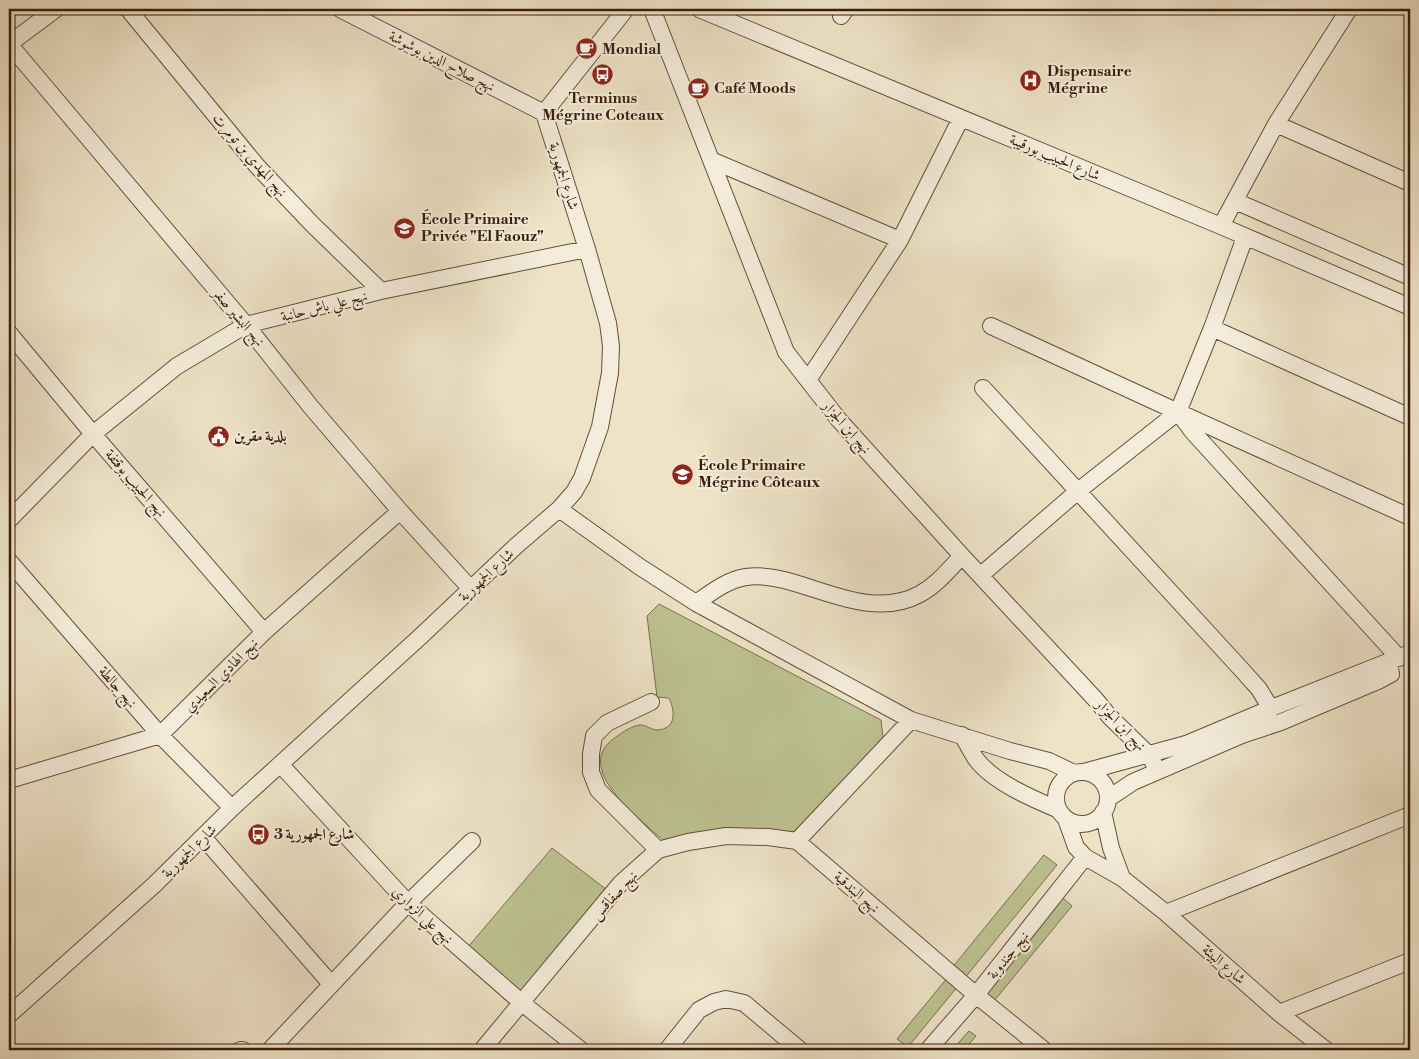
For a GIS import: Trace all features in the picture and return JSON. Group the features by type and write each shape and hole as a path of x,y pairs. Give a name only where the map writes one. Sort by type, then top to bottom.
{"street":[{"path":"9,44 56,9"},
{"name":"نهج المهدي بن تومرت","path":"128,9 257,166 312,224 381,291"},
{"name":"نهج صلاح الدين بوشوشة","path":"340,9 544,113"},
{"path":"544,113 626,9"},
{"name":"نهج ابن الجزار","path":"652,9 786,352 839,420 1110,717 1149,754 1158,771"},
{"name":"شارع الحبيب بورقيبة","path":"699,9 1221,226 1410,307"},
{"path":"1221,226 1276,124 1349,9"},
{"name":"نهج البشير صفر","path":"9,44 246,325 311,407 400,511 470,588"},
{"name":"شارع الجمهورية","path":"9,1015 154,885 232,808 421,636 470,588 559,509 574,492 585,470 600,428 610,373 611,346 608,323 587,249 544,113"},
{"path":"808,380 900,240 961,118"},
{"path":"1276,124 1410,183"},
{"path":"711,160 900,240"},
{"path":"1235,201 1410,277"},
{"path":"981,575 1078,491 1178,412 1212,328 1245,237"},
{"name":"نهج علي باش حانبة","path":"9,520 93,434 177,366 246,325 381,291 587,249"},
{"path":"991,326 1410,517"},
{"path":"1212,328 1410,418"},
{"name":"نهج الحبيب بوقتفة","path":"9,333 93,434 264,632"},
{"path":"982,388 1242,670 1259,689 1271,708"},
{"path":"1178,412 1192,431 1399,658"},
{"path":"559,509 648,572 696,603 911,720 1010,751 1049,761 1079,773 1098,778 1103,783 1111,848 1122,878"},
{"name":"نهج الهادي السعيدي","path":"9,780 160,735 264,632 400,511"},
{"path":"696,603 720,585 746,577 768,577 871,604 900,602 920,595 934,585 962,556"},
{"name":"نهج جالطة","path":"9,562 160,735 232,808"},
{"path":"1085,857 1076,847 1056,799 1058,788 1064,779 1079,773 1186,744 1271,708 1399,658"},
{"path":"962,735 977,760 986,769 1028,797 1063,814 1075,823 1085,824 1094,821 1106,805 1133,782 1242,735 1281,722 1378,681 1390,674 1399,658"},
{"path":"651,702 607,723 594,736 591,772 598,790 658,850"},
{"path":"797,841 911,720"},
{"name":"نهج علي الزواري","path":"280,764 408,903 522,1003 581,1050"},
{"path":"1166,913 1410,816"},
{"name":"نهج صفاقس","path":"482,1050 620,884 658,850 688,842 726,836 768,837 797,841"},
{"path":"204,837 331,984"},
{"name":"نهج البندقية","path":"797,841 976,995 1044,1050"},
{"path":"270,1050 408,903 472,842"},
{"name":"شارع البيئة","path":"1085,857 1122,878 1166,913 1279,1013 1326,1050"},
{"name":"نهج جندوبة","path":"928,1050 976,995 1085,857"},
{"path":"1279,1013 1410,961"},
{"path":"667,1050 699,1010 714,1002 726,999 744,1003 800,1050"}],"green space":[{"path":"659,604 881,720 883,737 810,823 792,834 665,842 629,809 606,781 601,766 602,752 612,740 632,727 639,725 655,730 664,729 671,723 673,718 669,698 657,697 647,616"},
{"path":"552,848 611,893 528,991 518,991 468,947"},
{"path":"1044,855 1057,865 964,979 951,969"},
{"path":"1063,898 1072,906 994,1001 985,994"},
{"path":"948,977 958,986 908,1047 897,1039"},
{"path":"969,1031 976,1036 964,1050 952,1050"}],"place":[{"name":"Mondial","path":"586,49"},
{"name":"Terminus Mégrine Coteaux","path":"603,75"},
{"name":"Dispensaire Mégrine","path":"1031,80"},
{"name":"Café Moods","path":"698,88"},
{"name":"École Primaire Privée \"El Faouz\"","path":"405,228"},
{"name":"بلدية مقرين","path":"218,436"},
{"name":"École Primaire Mégrine Côteaux","path":"682,474"},
{"name":"شارع الجمهورية 3","path":"258,834"}]}
